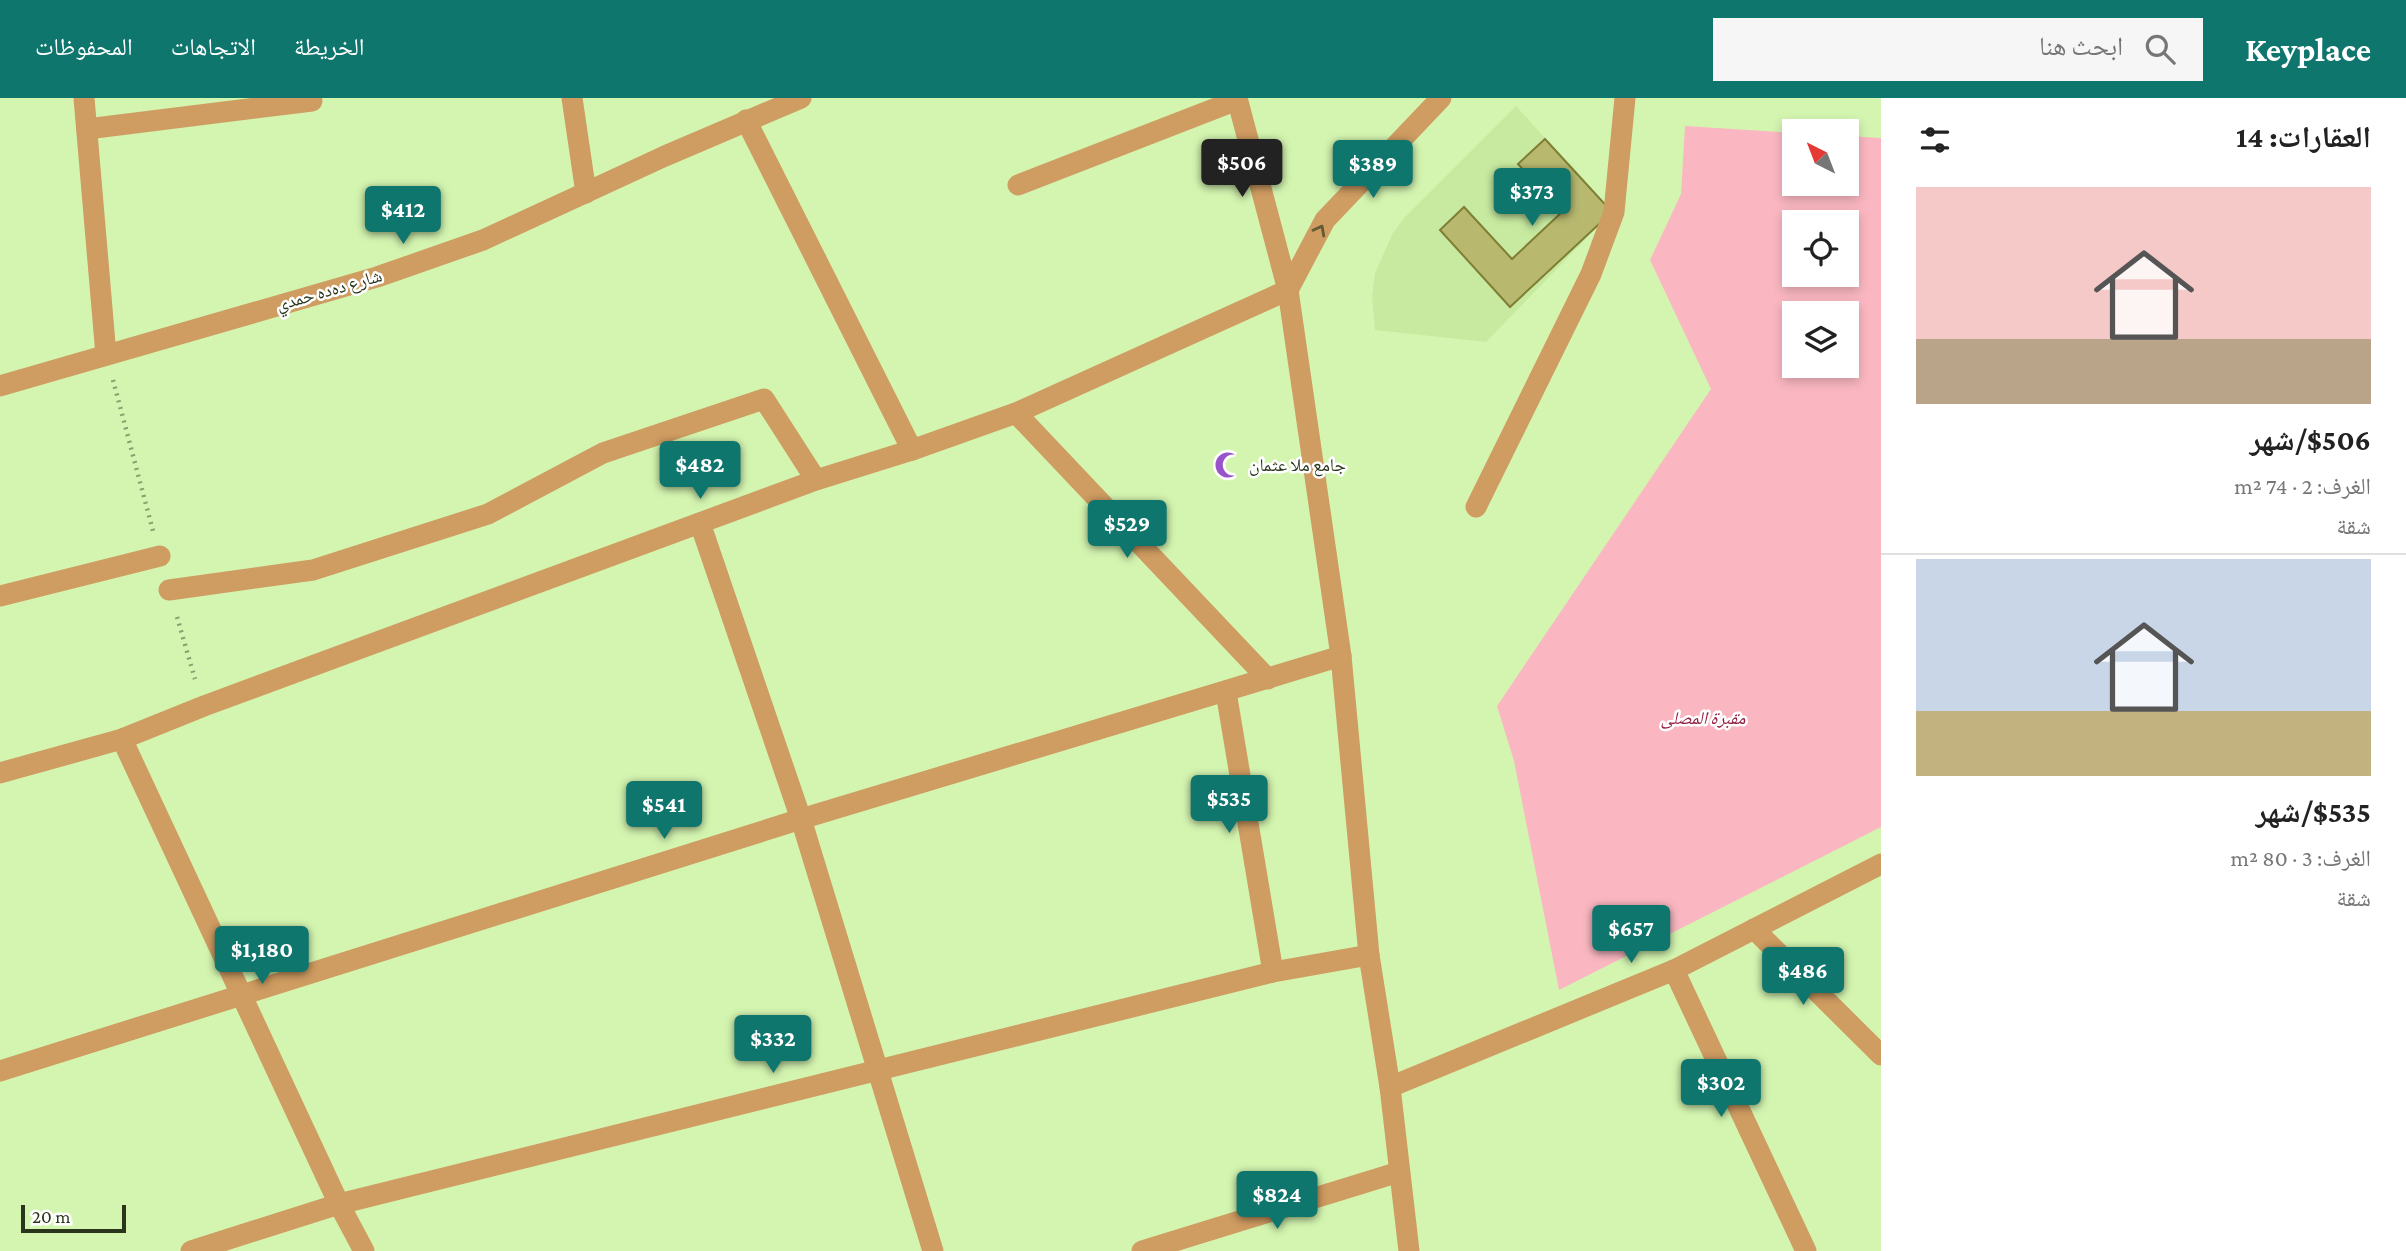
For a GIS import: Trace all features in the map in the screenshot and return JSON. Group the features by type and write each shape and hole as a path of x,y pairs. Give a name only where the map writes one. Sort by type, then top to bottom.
{"street":[{"path":"84,98 107,355"},
{"path":"572,98 586,193"},
{"name":"شارع دەدە حمدي","path":"0,386 377,277 483,240 746,120 802,98"},
{"path":"0,773 122,739 204,706 816,480 1016,413 1288,290 1325,220 1441,98"},
{"path":"1476,507 1591,274 1614,212 1625,98"},
{"path":"1018,185 1237,99 1288,290 1341,656 1369,956 1390,1087 1409,1251"},
{"path":"87,129 312,101"},
{"path":"746,120 912,450"},
{"path":"169,590 313,569 488,514 603,453 764,399 816,480"},
{"path":"1016,413 1268,679"},
{"path":"700,523 801,819 933,1251"},
{"path":"0,596 160,556"},
{"path":"0,1071 801,819 1341,656"},
{"path":"1226,692 1273,972"},
{"path":"122,739 364,1251"},
{"path":"1390,1087 1674,970 1881,864"},
{"path":"1754,929 1881,1055"},
{"path":"191,1251 340,1203 1273,972 1369,956"},
{"path":"1674,970 1806,1251"},
{"path":"1142,1251 1399,1171"}],"shaded area":[{"path":"1516,106 1612,212 1486,342 1375,330 1372,296 1375,273 1393,233 1405,217"}],"green space":[{"name":"مقبرة المصلى","path":"1685,126 1782,132 1782,196 1859,196 1859,137 1881,138 1881,827 1559,990 1514,761 1497,706 1711,389 1650,260 1681,194"}],"building":[{"path":"1545,139 1612,212 1510,307 1440,230 1464,207 1512,259 1562,212 1518,164"}],"place":[{"name":"جامع ملا عثمان","path":"1228,465"}]}
